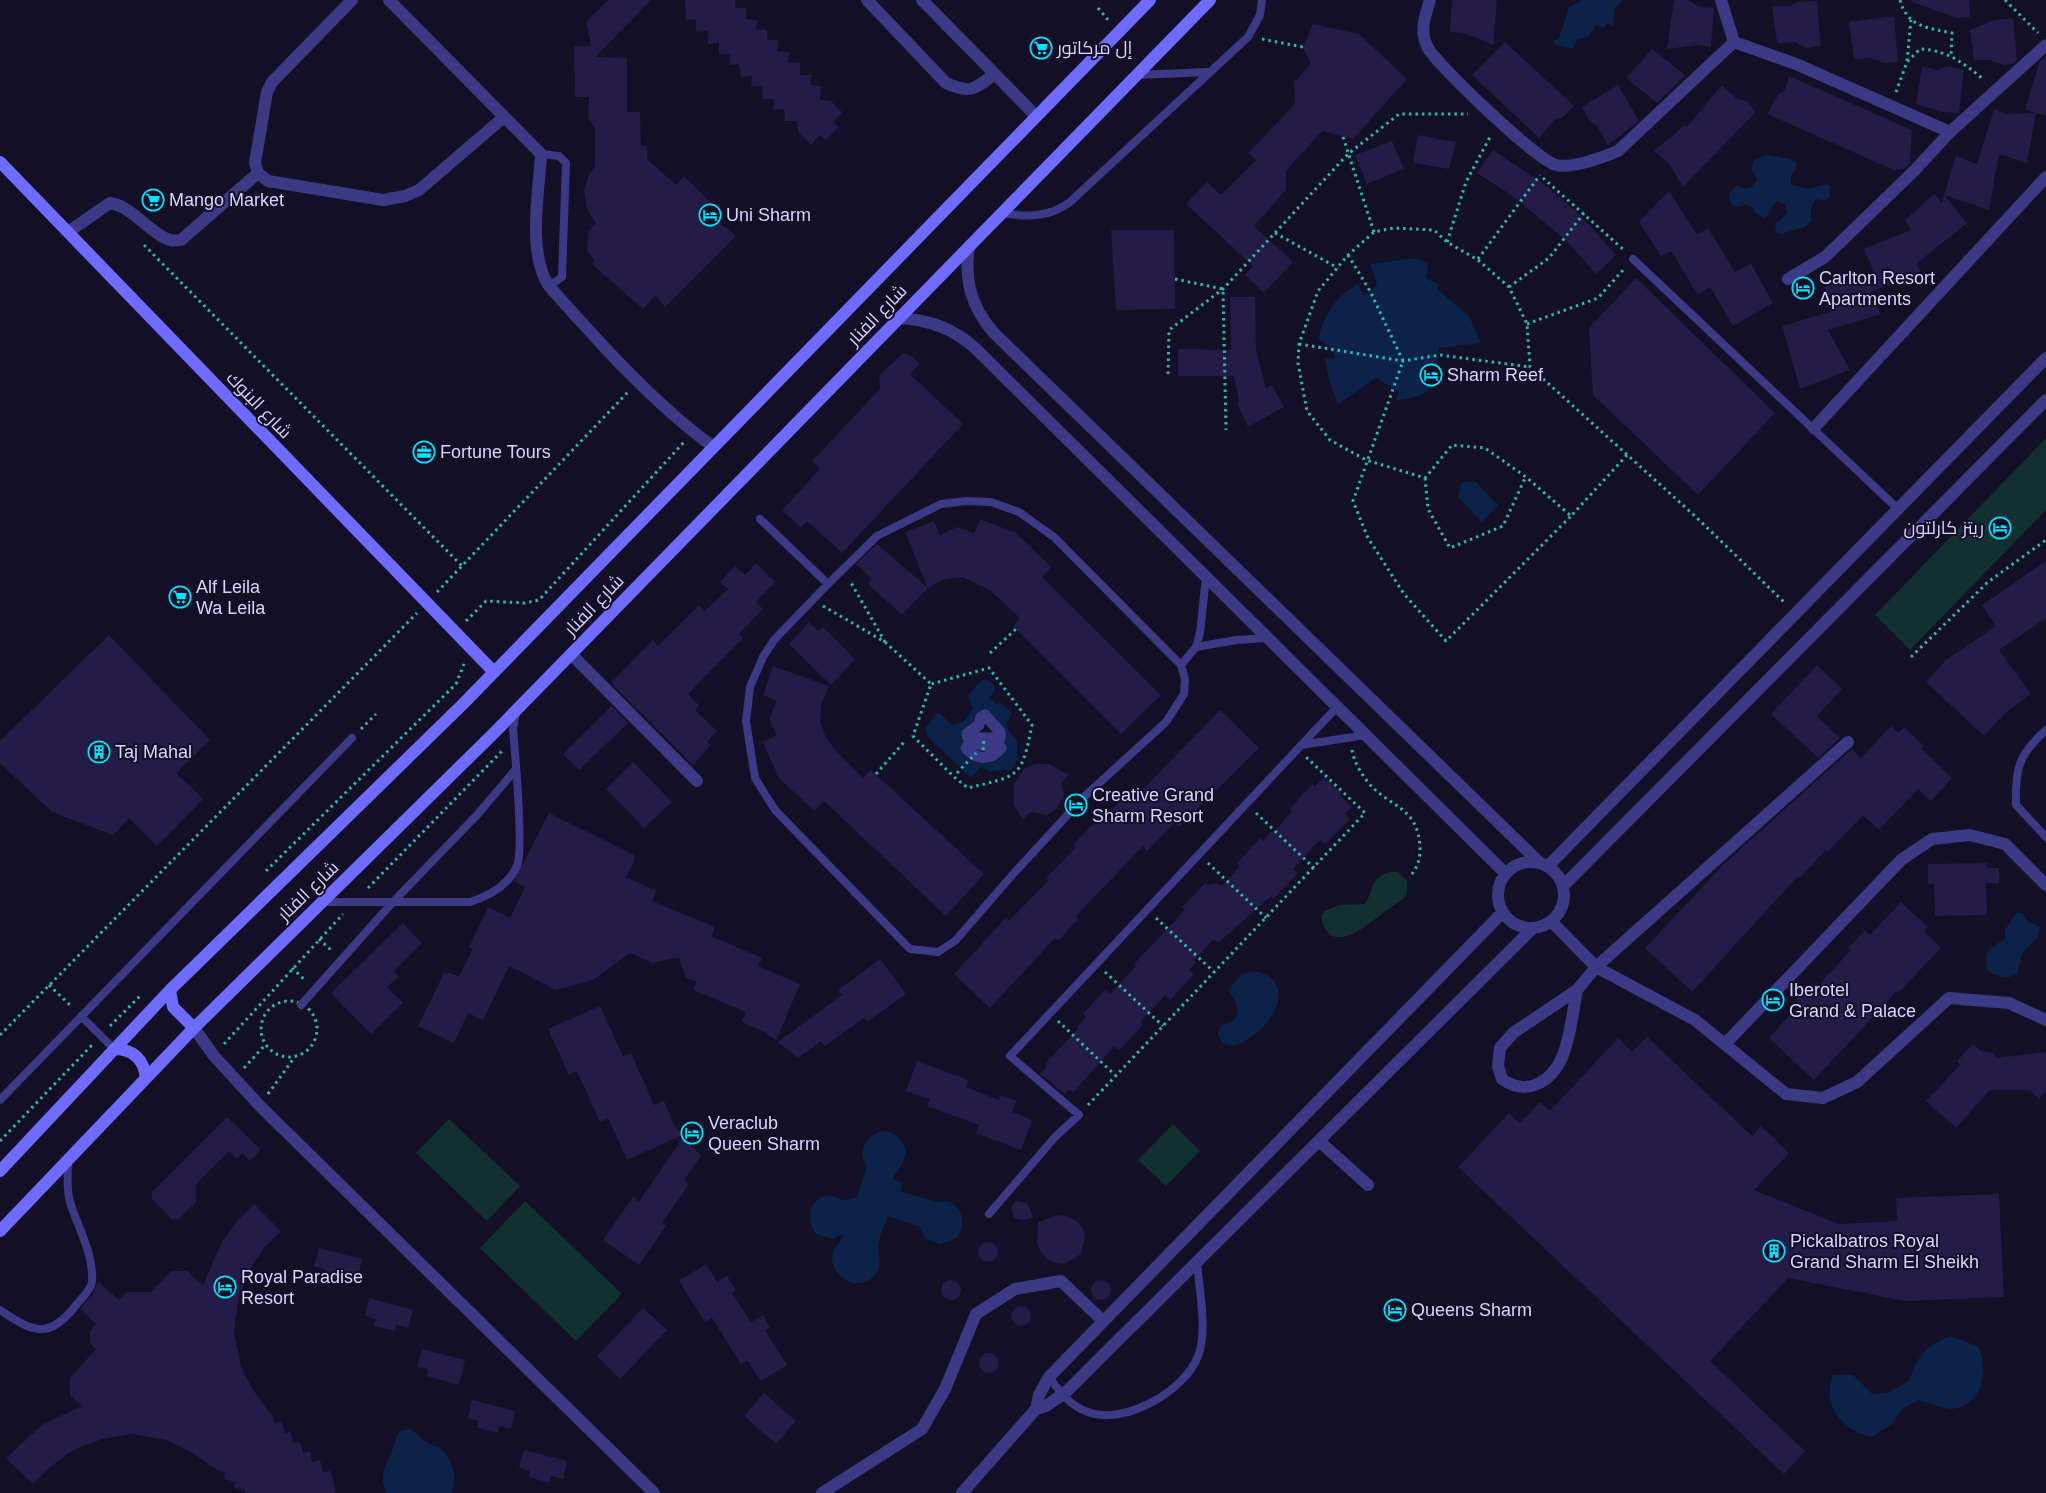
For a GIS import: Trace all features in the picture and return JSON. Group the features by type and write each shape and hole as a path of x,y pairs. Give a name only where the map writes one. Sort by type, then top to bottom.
{"main road":[{"name":"شارع الفنار","path":"0,1171 170,990 494,672 712,446 757,403 1150,0"},
{"name":"شارع الفنار","path":"0,1231 194,1028 516,711 1210,0"},
{"name":"شارع البنوك","path":"0,162 494,672"},
{"path":"170,990 174,1007 194,1028"},
{"path":"114,1049 130,1051 137,1056 145,1070 146,1078"}],"street":[{"path":"352,0 272,82 267,92 255,163 258,174 268,181 382,200 405,196 419,190 504,117"},
{"path":"389,0 541,154 536,232 540,270 549,286 638,381 693,433 712,446"},
{"path":"867,0 946,83 960,89 969,90 977,88 994,74"},
{"path":"922,0 1036,116"},
{"path":"1430,0 1423,32 1428,48 1461,85 1539,156 1556,166 1597,160 1618,151 1734,42"},
{"path":"1721,0 1734,42"},
{"path":"1788,279 1825,257 1914,171 1950,132 1996,90 2044,40"},
{"path":"1734,42 1796,64 1950,132"},
{"path":"68,232 110,203 121,204 167,240 181,240 258,174"},
{"path":"1814,428 2046,177"},
{"path":"969,246 967,274 969,287 978,312 994,333 1544,864 1554,871 1563,886 1564,901 1561,909 1551,921 1533,928 1197,1262 1061,1394 1046,1406 1036,1408"},
{"path":"899,318 936,323 964,338 1505,873"},
{"path":"1533,928 1514,923 1503,912 1498,896 1501,880 1505,873 1521,863 1544,864 1796,613 2046,358"},
{"path":"1563,886 2046,400"},
{"path":"571,654 697,781"},
{"path":"1577,990 1563,1056 1550,1074 1538,1085 1524,1088 1512,1086 1502,1079 1498,1066 1500,1048 1513,1033 1577,990 1596,967 1848,742"},
{"path":"1725,1044 1901,860 1932,839 1970,835 2005,844 2046,885"},
{"path":"962,1493 1036,1408 1039,1395 1049,1377 1503,912"},
{"path":"1551,921 1596,967 1695,1020 1786,1094 1823,1098 1857,1082 1949,998 2009,1003 2046,1020"},
{"path":"194,1028 233,1079 654,1493"},
{"path":"1319,1141 1368,1185"},
{"path":"822,1493 922,1429 945,1389 976,1314 1015,1289 1061,1281 1103,1321"}],"lane":[{"path":"1001,213 1029,217 1063,207 1248,37 1260,15 1262,0"},
{"path":"1136,75 1208,72"},
{"path":"541,154 559,156 566,163 562,277 549,286"},
{"path":"1633,259 1898,509"},
{"path":"966,501 991,502 1018,512 1054,537 1182,665 1185,679 1184,694 1166,722 1086,796 1014,872 946,949 932,953 910,949 775,810 755,778 746,721 750,687 763,657 774,640 828,584 878,536 941,504 966,501"},
{"path":"760,519 828,584"},
{"path":"1182,665 1196,647 1204,608 1206,577"},
{"path":"1196,647 1236,640 1268,638"},
{"path":"989,1214 1054,1137 1079,1115 1010,1056 1337,707"},
{"path":"323,902 353,904 470,902 487,896 503,885 517,866 520,846 514,738 516,711"},
{"path":"2046,730 2029,746 2015,774 2016,805 2046,837"},
{"path":"1299,747 1366,735"},
{"path":"0,1100 352,738"},
{"path":"301,1005 392,903 477,815 516,769"},
{"path":"82,1016 114,1049"},
{"path":"0,1310 24,1326 36,1329 53,1326 64,1321 91,1286 91,1260 69,1200 68,1160"},
{"path":"1049,1377 1061,1394 1084,1411 1111,1415 1144,1406 1171,1390 1195,1364 1201,1346 1197,1262"}],"path":[{"path":"1900,0 1903,14 1920,26 1952,33 1951,57"},
{"path":"2005,0 2044,40"},
{"path":"1892,106 1907,62 1911,20"},
{"path":"1248,37 1303,47"},
{"path":"1907,62 1920,49 1939,50 1964,63 1996,90"},
{"path":"1168,374 1169,330 1222,289 1348,154 1399,114 1470,114"},
{"path":"1447,242 1466,182 1493,132 1500,138"},
{"path":"1343,137 1374,232"},
{"path":"1528,324 1598,298 1633,259 1533,169"},
{"path":"1478,260 1540,176"},
{"path":"1509,287 1549,258 1584,213"},
{"path":"1425,478 1366,460 1330,440 1307,411 1298,363 1299,344 1318,292 1348,255 1374,232 1394,228 1434,230 1447,242 1478,260 1509,287 1528,324 1530,367"},
{"path":"1275,233 1338,268"},
{"path":"140,241 462,566"},
{"path":"1348,255 1370,291 1403,360 1353,501 1368,538 1404,594 1446,641 1571,516 1627,455"},
{"path":"1175,279 1222,289"},
{"path":"1222,289 1226,430"},
{"path":"1299,344 1403,360 1440,355 1530,367 1796,613"},
{"path":"0,1035 427,603 638,381"},
{"path":"455,632 486,601 501,603 539,600 693,433"},
{"path":"1526,478 1503,526 1450,548 1428,509 1425,478 1452,445 1484,448 1526,478 1571,516"},
{"path":"1911,657 1988,582 2046,540"},
{"path":"814,600 885,642 843,570"},
{"path":"990,653 1016,629"},
{"path":"260,878 456,684 464,663"},
{"path":"352,738 376,714"},
{"path":"214,1056 292,968 514,738"},
{"path":"1350,738 1354,756 1368,782 1408,815 1420,833 1420,852 1417,867 1410,877"},
{"path":"876,774 905,741"},
{"path":"1079,1115 1365,814 1299,747"},
{"path":"954,777 980,749"},
{"path":"1246,803 1314,868"},
{"path":"1199,854 1266,918"},
{"path":"1147,909 1214,972"},
{"path":"1096,964 1163,1026"},
{"path":"292,968 315,989"},
{"path":"49,985 82,1016"},
{"path":"0,1141 148,988"},
{"path":"260,1106 294,1058 308,1051 317,1037 317,1021 308,1008 293,1001 277,1003 264,1014 260,1030 265,1045 277,1056 294,1058"},
{"path":"1050,1014 1116,1076"},
{"path":"233,1079 265,1045"}],"green space":[{"path":"2046,438 2046,510 1910,650 1875,615"},
{"path":"1389,872 1398,872 1407,881 1407,894 1403,899 1358,931 1340,937 1332,936 1326,929 1321,917 1325,911 1339,905 1364,904 1378,878"},
{"path":"449,1119 520,1186 487,1221 416,1153"},
{"path":"1173,1124 1200,1151 1166,1186 1138,1160"},
{"path":"525,1201 622,1294 576,1341 480,1248"}],"water":[{"path":"1583,0 1623,0 1615,7 1613,26 1607,23 1603,28 1596,25 1589,36 1577,40 1573,49 1556,45 1554,41 1559,38 1569,7"},
{"path":"1767,155 1790,159 1796,162 1796,170 1791,175 1791,184 1806,189 1827,184 1830,186 1830,197 1825,201 1817,199 1812,204 1811,221 1805,227 1781,234 1776,232 1775,223 1780,221 1787,213 1785,204 1776,201 1766,218 1755,213 1753,208 1746,205 1734,207 1730,202 1729,195 1736,185 1746,189 1752,187 1757,179 1751,168 1754,160"},
{"path":"1416,258 1428,263 1426,278 1439,285 1437,289 1469,316 1481,343 1439,348 1435,379 1426,392 1419,396 1396,400 1399,392 1376,378 1338,404 1329,381 1325,359 1335,358 1332,349 1318,339 1324,321 1336,301 1349,290 1358,284 1364,296 1377,285 1370,264"},
{"path":"1475,481 1498,505 1482,522 1458,497 1461,483"},
{"path":"982,680 988,680 994,684 995,691 989,698 997,705 1000,702 1012,713 1006,724 1009,732 1017,740 1017,760 1012,769 990,772 982,766 971,778 928,737 925,728 938,712 952,725 965,721 973,709 968,695","holes":["990,720 999,739 967,737"]},
{"path":"2016,913 2022,913 2028,921 2040,927 2037,938 2022,953 2017,973 2009,977 2002,977 1987,970 1986,956 1989,949 2005,939 2005,930"},
{"path":"1249,972 1269,976 1274,981 1279,994 1276,1008 1268,1021 1256,1033 1244,1042 1232,1046 1223,1043 1218,1033 1221,1026 1233,1021 1238,1013 1235,1000 1228,990 1241,975"},
{"path":"883,1131 898,1137 906,1151 902,1164 893,1179 903,1183 900,1191 933,1201 950,1202 961,1213 962,1227 957,1238 941,1244 925,1238 920,1227 888,1216 879,1242 880,1265 877,1272 865,1282 850,1282 843,1279 838,1273 832,1258 833,1251 843,1234 832,1239 816,1234 811,1223 810,1212 815,1202 826,1196 845,1200 857,1198 867,1166 864,1160 863,1149 872,1136"},
{"path":"1951,1336 1979,1347 1982,1356 1983,1376 1981,1386 1971,1401 1952,1409 1918,1400 1902,1409 1892,1424 1872,1437 1852,1429 1837,1415 1832,1406 1830,1396 1833,1375 1853,1375 1872,1394 1889,1392 1909,1381 1916,1364 1928,1348"},
{"path":"409,1429 426,1442 438,1447 451,1462 454,1480 451,1493 386,1493 383,1482 385,1467 396,1437 400,1432"}],"building":[{"path":"608,0 651,0 595,57 627,58 627,112 640,112 641,146 647,146 647,159 676,185 684,176 723,214 717,221 736,236 665,307 655,295 643,309 592,264 595,261 587,251 588,231 596,223 587,210 584,190 589,174 595,167 595,128 588,118 589,97 575,97 574,46 591,46 586,22"},
{"path":"685,0 735,0 735,8 746,8 746,19 757,20 756,29 767,30 767,40 778,40 777,51 789,52 788,62 800,63 800,75 812,75 810,85 821,86 820,100 831,101 842,112 833,122 839,127 826,140 820,135 811,145 799,133 796,121 785,121 784,109 774,110 773,99 763,99 762,86 751,86 752,76 741,77 739,64 729,65 730,54 719,54 719,43 708,44 708,31 696,32 696,19 686,20"},
{"path":"1452,0 1497,0 1493,45 1467,34 1450,32"},
{"path":"1674,0 1688,0 1700,7 1714,8 1711,47 1697,45 1667,49"},
{"path":"1912,0 1969,0 1970,17 1957,18 1912,2"},
{"path":"1817,1 1821,46 1808,48 1798,44 1798,42 1777,43 1772,6 1790,6 1798,2"},
{"path":"1894,16 1898,62 1884,63 1869,58 1854,59 1849,22"},
{"path":"2013,18 2017,60 2013,64 2004,65 1989,60 1974,60 1970,30 1994,20"},
{"path":"1313,24 1359,34 1407,79 1353,139 1322,131 1286,171 1286,190 1254,226 1293,262 1264,293 1245,275 1253,266 1186,204 1207,182 1221,195 1256,160 1248,153 1295,104 1294,82 1311,64 1303,47"},
{"path":"1505,42 1574,106 1562,118 1555,119 1539,138 1472,75"},
{"path":"1652,49 1685,75 1657,103 1626,78"},
{"path":"2046,56 2046,116 2036,113 2027,163 1999,154 1989,210 1944,195 1956,156 1977,164 1994,109 2007,114 2035,113 2025,109 2040,61"},
{"path":"1922,66 1937,70 1949,66 1964,70 1959,113 1942,112 1916,104"},
{"path":"1789,76 1912,130 1910,163 1904,169 1894,170 1767,114 1778,95 1785,90"},
{"path":"1618,85 1639,121 1608,145 1597,126 1589,120 1582,107"},
{"path":"1722,85 1736,98 1747,101 1756,112 1683,187 1669,164 1654,151 1685,125 1687,127"},
{"path":"1418,135 1456,142 1449,169 1413,163"},
{"path":"1392,141 1404,169 1367,184 1355,155"},
{"path":"1493,150 1545,185 1580,215 1616,255 1596,274 1567,241 1511,195 1477,173"},
{"path":"1669,191 1697,235 1708,228 1735,272 1751,264 1773,303 1733,326 1710,287 1698,295 1671,251 1661,256 1639,222"},
{"path":"1934,194 1942,203 1944,195 1967,223 1916,264 1921,272 1871,292 1881,314 1828,330 1850,370 1800,389 1782,326 1830,312 1824,287 1874,273 1864,249 1911,230 1905,220"},
{"path":"1111,230 1174,230 1175,309 1116,310"},
{"path":"1636,278 1775,413 1698,495 1593,395 1589,328"},
{"path":"1230,297 1255,297 1256,350 1266,388 1272,385 1284,407 1248,427 1237,403 1239,402 1234,376 1178,376 1178,349 1231,350"},
{"path":"903,353 913,357 920,364 910,374 963,424 842,553 807,521 801,528 782,510 820,469 812,461 880,389 879,376"},
{"path":"980,519 1016,533 1051,567 1042,577 1161,695 1121,734 1013,626 1020,618 991,591 963,577 945,579 928,588 905,532 934,521 940,535 957,527 974,533"},
{"path":"877,544 928,588 902,615 868,584 872,579 856,564"},
{"path":"2046,561 2046,618 1999,650 2031,694 2005,713 1984,736 1926,682 1947,659 1996,626 1982,605"},
{"path":"756,563 775,582 756,602 763,609 739,634 743,638 688,694 699,705 695,710 717,731 707,742 711,745 693,765 611,683 653,640 658,646 699,605 705,611 728,589 720,582 735,566 745,575"},
{"path":"809,622 818,631 823,627 855,659 831,685 789,644"},
{"name":"Taj Mahal","path":"109,635 210,740 176,773 203,799 157,846 129,818 113,835 52,812 0,763 0,741"},
{"path":"1817,665 1842,689 1817,716 1840,738 1818,758 1771,714"},
{"path":"773,666 829,686 821,704 820,722 825,735 835,750 863,778 871,770 984,874 946,916 824,801 814,811 778,777 763,742 777,735 769,719 777,701 763,695"},
{"path":"612,706 628,723 579,770 563,754"},
{"path":"1220,710 1259,748 1179,827 1175,823 1147,851 1143,846 1076,916 1078,919 1058,941 1055,938 990,1008 954,974 1006,918 1009,921 1049,880 1046,878 1076,847 1073,845 1094,823 1096,825 1131,790 1137,795"},
{"path":"1891,726 1898,733 1904,727 1924,746 1921,748 1952,778 1931,801 1918,789 1879,830 1863,815 1828,852 1826,850 1800,878 1798,876 1692,992 1645,948 1726,862 1852,749 1861,758"},
{"path":"633,762 672,802 644,828 606,789"},
{"path":"1035,764 1049,764 1069,775 1061,783 1064,795 1057,808 1047,815 1030,812 1023,820 1014,805 1014,784 1025,768"},
{"path":"1324,777 1341,793 1339,795 1352,807 1345,814 1350,819 1325,844 1321,840 1314,846 1293,869 1298,873 1273,899 1271,896 1218,943 1214,939 1194,960 1196,962 1189,970 1194,974 1170,1000 1165,995 1140,1022 1143,1025 1119,1050 1114,1046 1073,1093 1070,1089 1065,1094 1040,1074 1047,1067 1045,1064 1078,1029 1077,1027 1086,1017 1083,1014 1105,990 1110,994 1136,966 1134,964 1185,910 1182,907 1205,883 1208,885 1216,883 1222,886 1240,866 1237,863 1260,838 1263,841 1271,831 1273,833 1292,811 1290,809 1312,784 1315,787"},
{"path":"549,813 634,855 634,861 626,877 656,891 652,901 715,927 711,936 762,958 758,966 800,984 776,1041 766,1033 742,1022 746,1012 693,990 697,982 686,978 679,957 653,963 630,953 593,980 556,990 509,966 483,1020 468,1013 454,1043 418,1026 444,973 450,973 459,977 473,949 469,947 488,907 510,918 525,887 514,881"},
{"path":"1987,863 1987,868 1999,868 1999,883 1986,883 1987,915 1935,916 1934,884 1928,884 1928,864"},
{"path":"1901,902 1928,927 1924,931 1941,948 1898,993 1897,991 1814,1080 1769,1038 1796,1008 1792,1005 1808,987 1813,991 1851,950 1848,948 1865,930 1870,935"},
{"path":"403,923 422,943 394,971 399,976 387,987 403,1003 371,1034 331,993"},
{"path":"880,959 906,994 867,1022 864,1018 825,1046 821,1041 798,1058 778,1042 842,995 838,990"},
{"path":"600,1006 623,1056 631,1053 654,1105 664,1101 674,1125 683,1135 627,1160 608,1118 600,1122 577,1071 569,1075 548,1029"},
{"name":"Pickalbatros Royal Grand Sharm El Sheikh","path":"1647,1037 1752,1136 1761,1126 1789,1153 1754,1190 1839,1224 1897,1221 1896,1198 1999,1194 2004,1297 1905,1301 1788,1278 1710,1361 1805,1451 1784,1474 1458,1167 1509,1113 1520,1123 1540,1102 1550,1111 1618,1038 1632,1052"},
{"path":"1973,1044 1981,1051 1995,1053 1996,1058 2046,1052 2046,1091 2039,1099 2030,1090 1990,1090 1956,1128 1926,1101 1960,1065 1957,1061"},
{"path":"917,1061 968,1080 966,1087 999,1100 1000,1095 1017,1101 1012,1112 1032,1120 1021,1150 976,1133 979,1125 927,1106 930,1099 906,1091"},
{"path":"227,1117 261,1150 250,1161 242,1153 237,1159 229,1151 196,1184 196,1202 179,1219 172,1219 152,1199 152,1192"},
{"path":"684,1136 701,1156 684,1180 689,1184 662,1223 666,1226 639,1265 603,1240 633,1197 639,1202"},
{"path":"1016,1201 1027,1203 1033,1218 1021,1220 1014,1218 1011,1207"},
{"path":"254,1204 281,1231 264,1248 248,1272 238,1301 234,1332 241,1367 253,1390 270,1413 272,1413 275,1424 282,1422 285,1433 291,1432 293,1443 300,1442 303,1453 310,1452 312,1462 320,1460 323,1472 331,1471 336,1493 245,1493 245,1490 234,1488 235,1482 224,1479 225,1472 219,1471 191,1452 167,1440 132,1434 102,1439 73,1450 50,1467 33,1484 6,1458 43,1424 82,1406 70,1395 70,1378 96,1349 90,1343 90,1331 96,1324 80,1309 93,1294 97,1283 99,1282 119,1300 127,1292 151,1292 171,1271 187,1271 203,1285 222,1242 237,1221"},
{"path":"1057,1215 1067,1216 1075,1220 1082,1227 1085,1236 1081,1254 1065,1264 1047,1259 1037,1243 1038,1222"},
{"path":"988,1242 995,1245 998,1252 995,1259 988,1262 981,1259 978,1252 981,1245"},
{"path":"319,1248 362,1259 358,1277 346,1274 344,1281 324,1275 325,1269 314,1266"},
{"path":"706,1264 717,1282 727,1276 736,1290 732,1293 751,1322 763,1315 770,1328 765,1330 787,1365 761,1381 747,1360 741,1364 712,1318 705,1322 679,1281"},
{"path":"951,1280 958,1283 961,1290 958,1297 951,1300 944,1297 941,1290 944,1283"},
{"path":"1101,1280 1108,1283 1111,1290 1108,1297 1101,1300 1094,1297 1091,1290 1094,1283"},
{"path":"369,1298 413,1310 408,1328 396,1324 395,1331 374,1326 376,1319 365,1316"},
{"path":"1021,1306 1028,1309 1031,1316 1028,1323 1021,1326 1014,1323 1011,1316 1014,1309"},
{"path":"643,1308 667,1330 620,1379 597,1356"},
{"path":"422,1349 465,1360 459,1385 427,1376 428,1369 417,1367"},
{"path":"989,1353 996,1356 999,1363 996,1370 989,1373 982,1370 979,1363 982,1356"},
{"path":"764,1393 796,1421 776,1444 744,1416"},
{"path":"472,1400 515,1411 511,1429 499,1426 498,1433 477,1428 478,1421 468,1418"},
{"path":"524,1450 567,1461 563,1479 551,1476 549,1483 529,1477 530,1471 519,1468"}],"place":[{"name":"إل مركاتور","path":"1041,48"},
{"name":"Mango Market","path":"153,200"},
{"name":"Uni Sharm","path":"710,215"},
{"name":"Carlton Resort Apartments","path":"1803,288"},
{"name":"Sharm Reef","path":"1431,375"},
{"name":"Fortune Tours","path":"424,452"},
{"name":"ريتز كارلتون","path":"2000,528"},
{"name":"Alf Leila Wa Leila","path":"180,597"},
{"name":"Taj Mahal","path":"99,752"},
{"name":"Creative Grand Sharm Resort","path":"1076,805"},
{"name":"Iberotel Grand & Palace","path":"1773,1000"},
{"name":"Veraclub Queen Sharm","path":"692,1133"},
{"name":"Pickalbatros Royal Grand Sharm El Sheikh","path":"1774,1251"},
{"name":"Royal Paradise Resort","path":"225,1287"},
{"name":"Queens Sharm","path":"1395,1310"}]}
